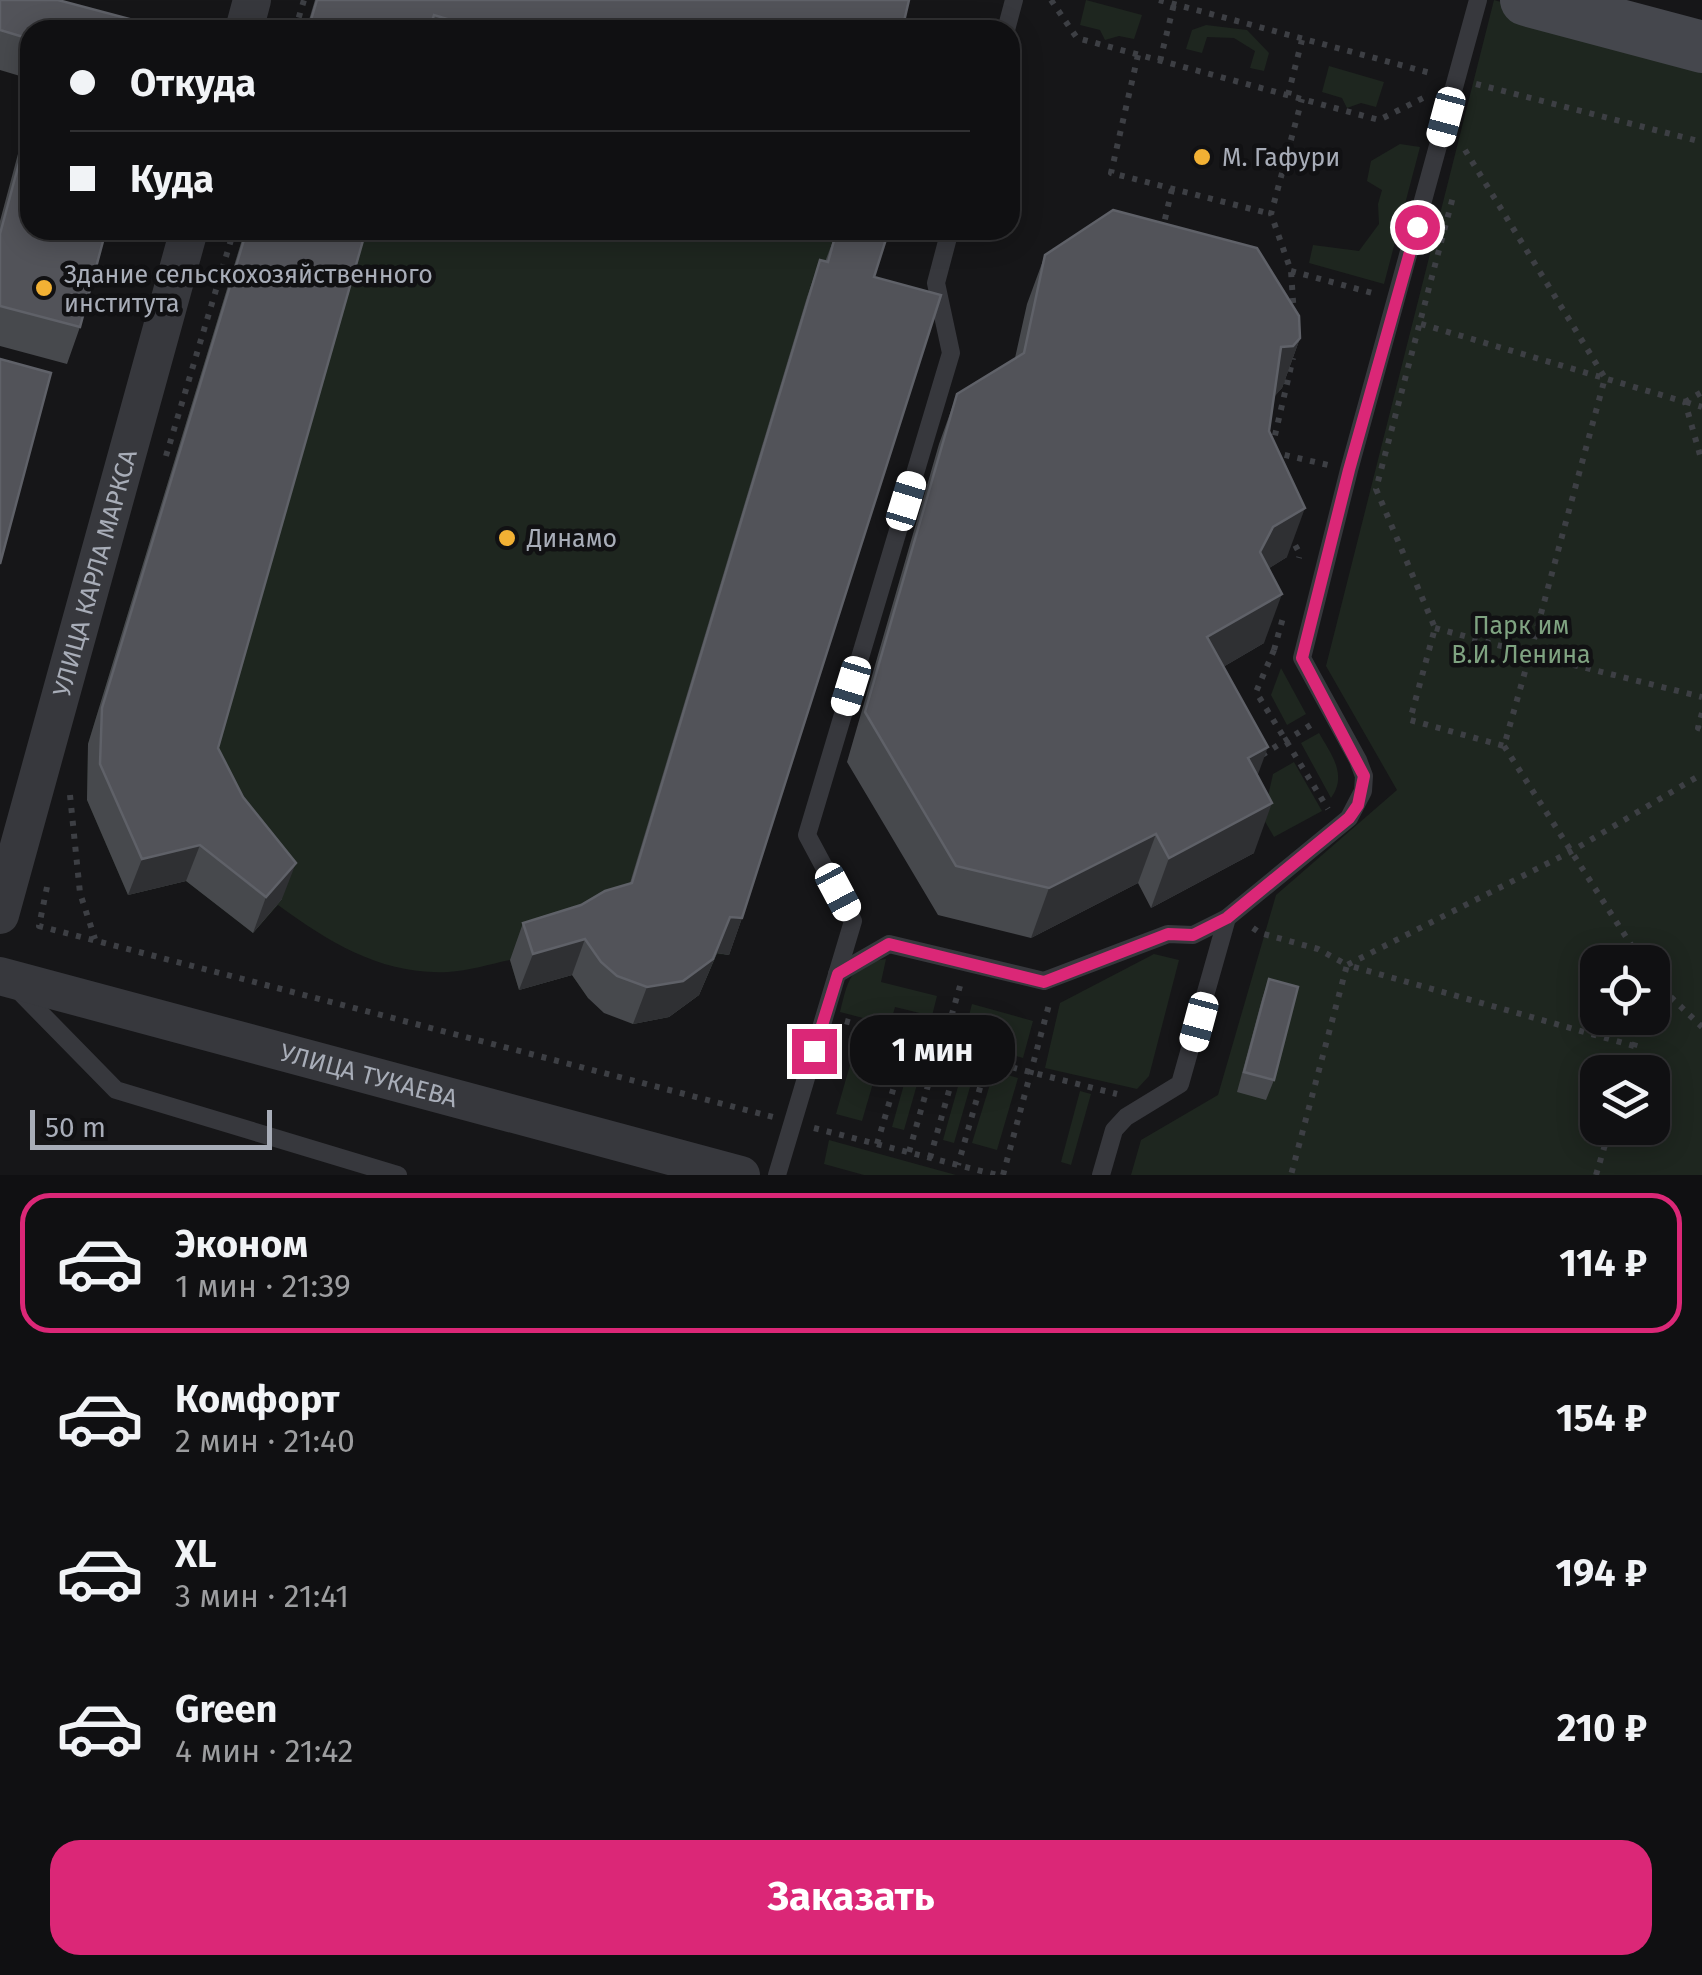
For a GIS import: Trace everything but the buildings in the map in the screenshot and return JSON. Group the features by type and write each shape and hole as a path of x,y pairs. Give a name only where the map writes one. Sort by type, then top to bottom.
{"main road":[{"path":"1526,0 1702,47"}],"street":[{"name":"УЛИЦА КАРЛА МАРКСА","path":"0,915 186,240"},
{"name":"УЛИЦА ТУКАЕВА","path":"3,977 740,1175"}],"lane":[{"path":"838,974 889,944 1044,982 1168,934 1193,935 1227,918 1338,828 1358,805 1364,776 1302,658 1349,470 1478,0"},
{"path":"777,1175 853,921 807,835 951,352 936,283 947,240"},
{"path":"1101,1175 1114,1130 1126,1117 1180,1084 1227,918"},
{"path":"3,977 116,1090 398,1175"}],"path":[{"path":"1051,0 1077,38 1160,61 1379,120 1420,100"},
{"path":"1160,0 1702,142"},
{"path":"1160,61 1174,4"},
{"path":"1288,95 1302,40"},
{"path":"1138,54 1111,173 1272,214"},
{"path":"1477,102 1486,66"},
{"path":"1294,326 1291,271 1272,214 1302,99"},
{"path":"1460,170 1469,134"},
{"path":"1465,150 1605,378 1504,746"},
{"path":"1455,189 1376,489 1435,628 1410,720 1504,746 1631,945"},
{"path":"1160,240 1172,190"},
{"path":"1291,271 1398,300"},
{"path":"1421,324 1702,407"},
{"path":"1268,469 1296,344"},
{"path":"1685,402 1702,392"},
{"path":"1685,402 1702,462"},
{"path":"1271,452 1349,470"},
{"path":"1282,520 1300,554 1295,573"},
{"path":"1284,612 1274,650 1256,692 1338,828"},
{"path":"1435,628 1702,697"},
{"path":"1274,650 1308,634"},
{"path":"1259,770 1262,752 1332,713"},
{"path":"1702,714 1698,728 1702,729"},
{"path":"1291,1175 1347,965 1570,852 1702,774"},
{"path":"70,793 80,893 96,940"},
{"path":"39,926 1000,1175 1057,976"},
{"path":"1260,933 1318,950 1347,965 1634,1046"},
{"path":"948,1028 967,963"},
{"path":"1670,998 1702,1027"},
{"path":"824,1016 908,1038"},
{"path":"877,1144 914,1019 993,1042 958,1165"},
{"path":"1631,1055 1637,1035"},
{"path":"902,1060 982,1080"},
{"path":"987,1060 1152,1103"},
{"path":"909,1152 933,1068"},
{"path":"930,1158 954,1073"},
{"path":"1596,1175 1605,1145"}],"green space":[{"path":"1086,0 1142,15 1134,39 1119,36 1105,40 1100,30 1080,25"},
{"name":"Парк им В.И. Ленина","path":"1494,0 1702,58 1702,1175 1131,1175 1141,1140 1218,1095 1276,895 1397,790 1326,666"},
{"path":"1206,25 1247,30 1269,53 1264,71 1250,68 1255,51 1234,38 1207,37 1202,53 1186,49 1192,30"},
{"path":"1329,66 1384,82 1376,107 1361,103 1347,108 1342,98 1322,92"},
{"path":"1400,144 1420,147 1384,284 1309,263 1313,245 1359,251 1379,224 1382,190 1367,181 1371,161"},
{"name":"Динамо","path":"242,240 833,240 827,259 729,955 717,954 699,995 669,1017 633,1024 588,998 572,975 519,990 510,960 448,972 424,972 379,962 337,944 278,905 253,933 186,881 128,895 87,800 88,744"},
{"path":"1281,668 1306,714 1287,725 1271,695"},
{"path":"1319,733 1338,773 1331,798 1301,743"},
{"path":"1294,762 1322,811 1274,837 1263,818 1273,774"},
{"path":"1154,954 1179,960 1149,1076 1137,1089 1045,1068 1060,1003"},
{"path":"886,959 881,982 937,996 932,1016 895,1007 890,1025 840,1012 848,983 857,970"},
{"path":"972,1004 1033,1021 1023,1058 998,1051 1003,1032 967,1023"},
{"path":"858,1037 884,1045 862,1121 836,1114"},
{"path":"908,1070 920,1074 904,1130 892,1127"},
{"path":"994,1071 1018,1078 997,1150 972,1143"},
{"path":"959,1083 970,1087 954,1143 943,1140"},
{"path":"1080,1091 1091,1094 1071,1165 1061,1162"},
{"path":"829,1140 956,1175 864,1175 824,1164"}],"place":[{"name":"М. Гафури","path":"1202,157"},
{"name":"Здание сельскохозяйственного института","path":"44,288"},
{"name":"Динамо","path":"507,538"}],"route":[{"path":"814,1051 838,974 889,944 1044,982 1168,934 1193,935 1227,918 1349,818 1363,791 1364,776 1302,658 1349,470 1417,227"}]}
